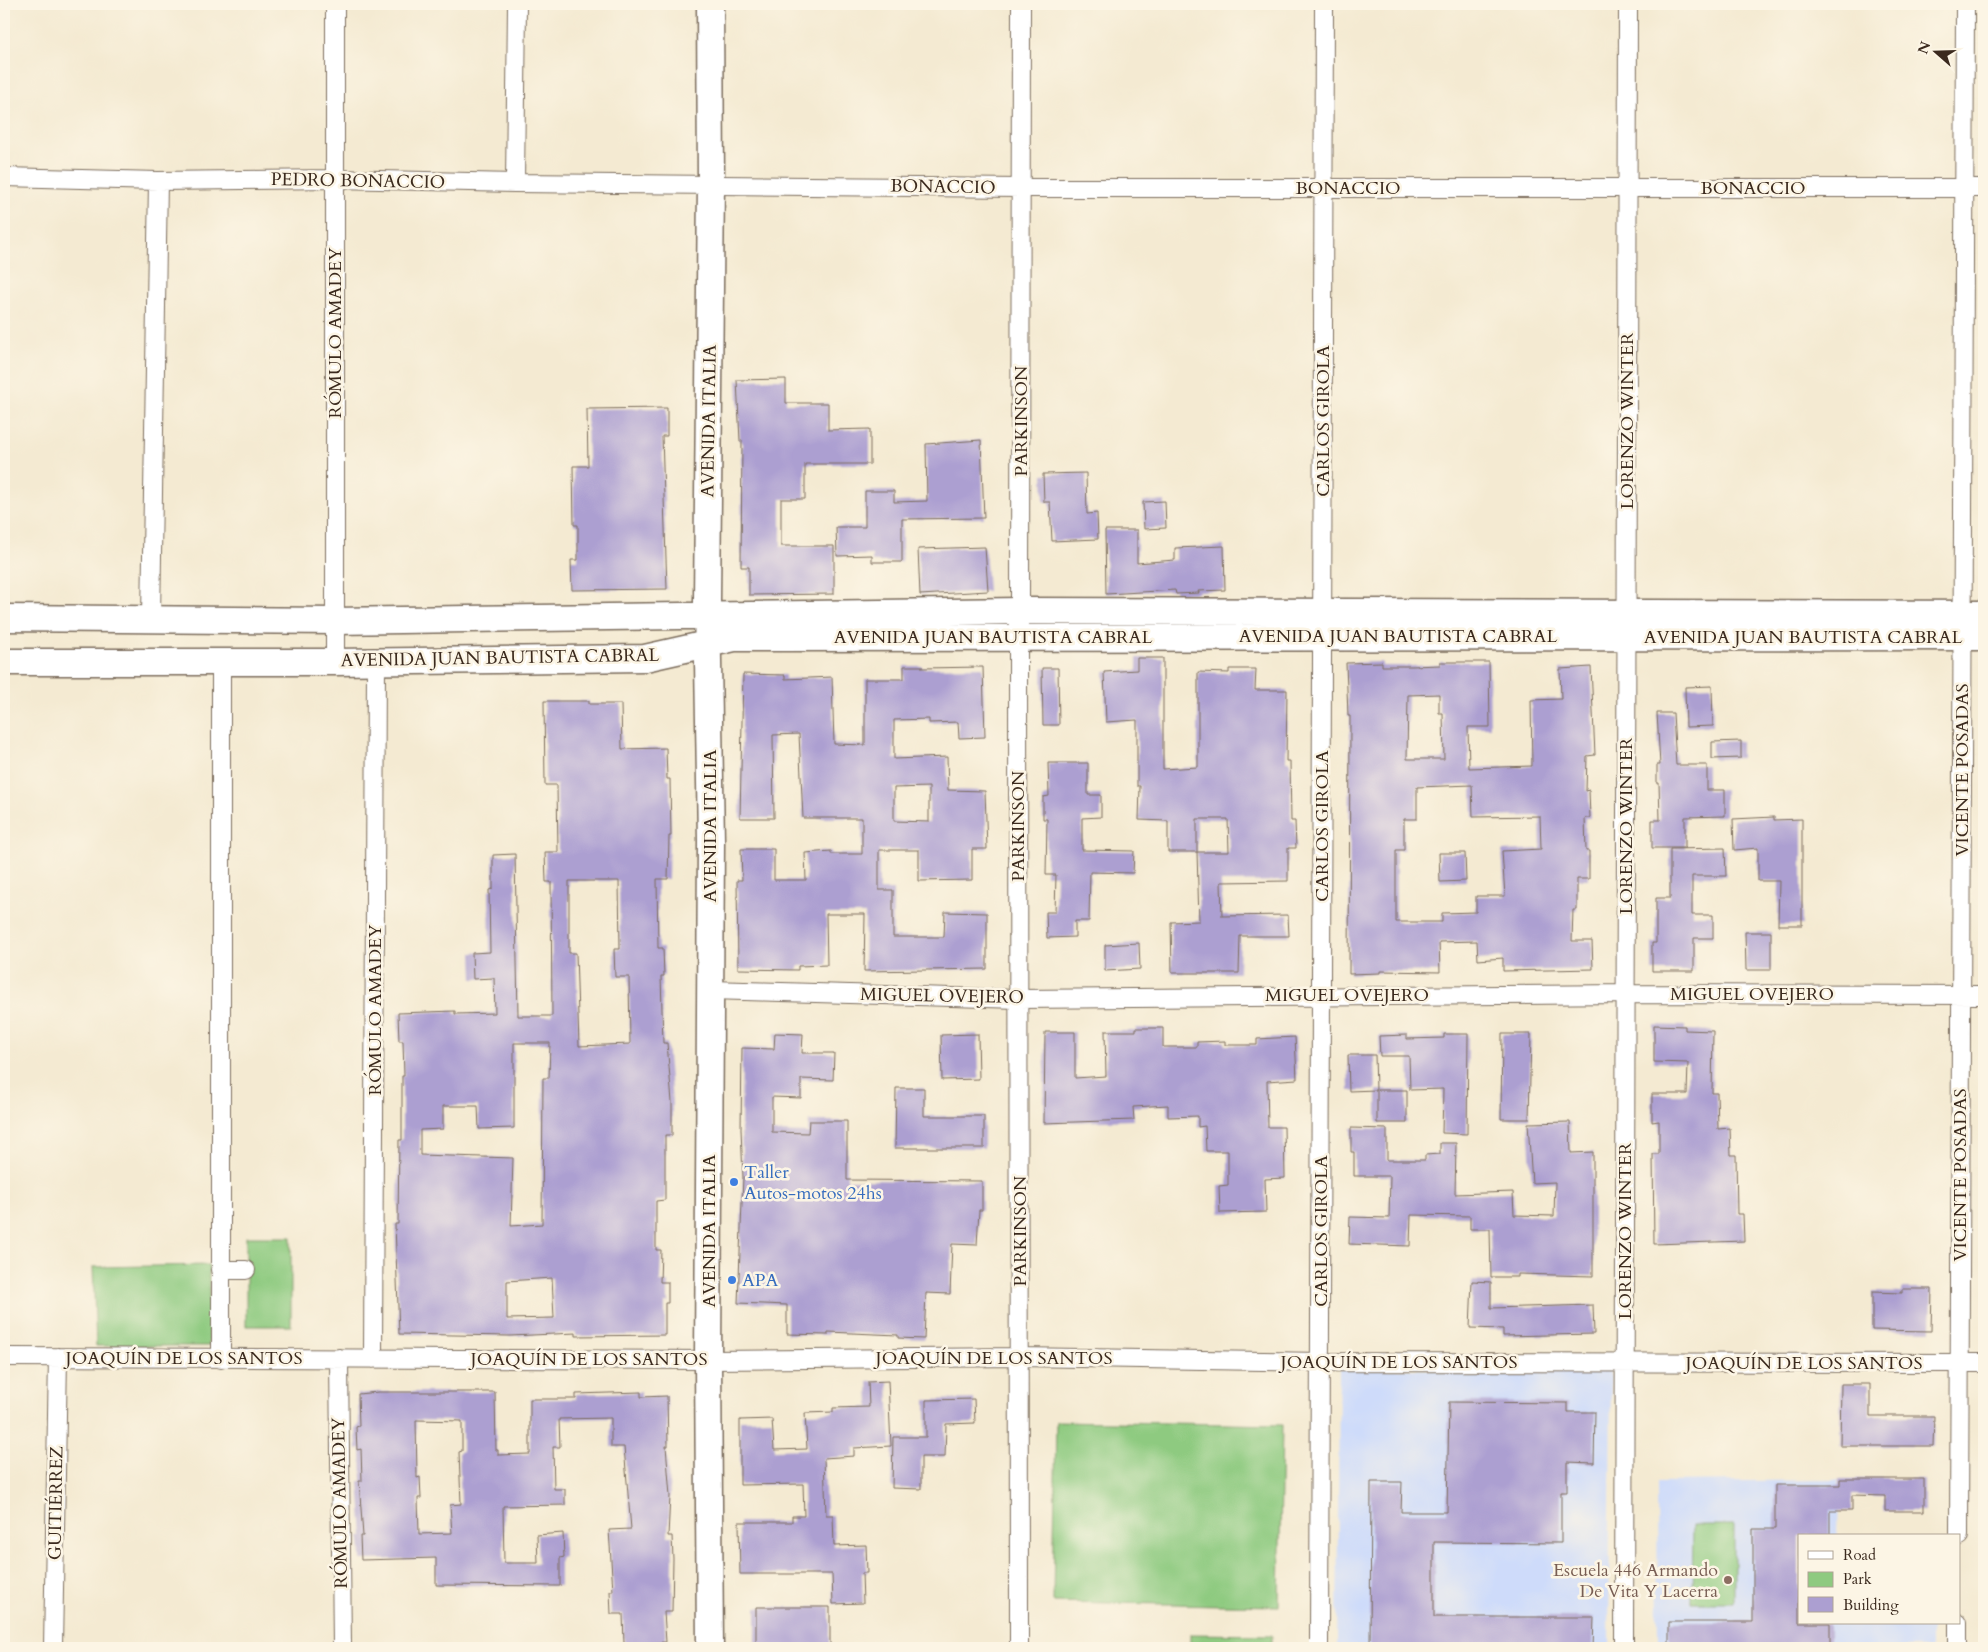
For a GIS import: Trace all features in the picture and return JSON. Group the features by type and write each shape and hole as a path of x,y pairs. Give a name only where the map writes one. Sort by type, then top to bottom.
{"main road":[{"name":"AVENIDA ITALIA","path":"710,4 711,183 707,615 711,841 708,1360 710,1648"},
{"name":"AVENIDA JUAN BAUTISTA CABRAL","path":"4,618 335,621 707,615 1019,624 1973,625"},
{"name":"AVENIDA JUAN BAUTISTA CABRAL","path":"4,662 376,662 645,658 734,638 1019,624"}],"street":[{"name":"RÓMULO AMADEY","path":"335,4 335,662"},
{"path":"515,183 516,4"},
{"name":"PARKINSON","path":"1019,1648 1021,4"},
{"name":"CARLOS GIROLA","path":"1319,1648 1324,4"},
{"name":"LORENZO WINTER","path":"1624,1648 1628,4"},
{"name":"VICENTE POSADAS","path":"1959,1534 1961,995 1973,625 1965,188 1965,4"},
{"name":"PEDRO BONACCIO","path":"4,178 158,181 335,179 515,183 711,183"},
{"path":"152,618 158,181"},
{"name":"BONACCIO","path":"711,183 1022,188 1984,188"},
{"path":"221,661 221,1360"},
{"name":"RÓMULO AMADEY","path":"373,1359 376,662"},
{"name":"MIGUEL OVEJERO","path":"710,990 1019,999 1322,995 1984,995"},
{"path":"220,1270 246,1270"},
{"name":"GUITIÉRREZ","path":"53,1648 58,1357"},
{"name":"JOAQUÍN DE LOS SANTOS","path":"4,1358 708,1360 1020,1357 1320,1362 1984,1363"},
{"name":"RÓMULO AMADEY","path":"339,1358 342,1648"},
{"path":"1958,1624 1958,1648"}],"shaded area":[{"path":"1339,1369 1611,1370 1609,1648 1337,1648"},
{"name":"Escuela 446 Armando De Vita Y Lacerra","path":"1839,1480 1838,1534 1798,1534 1798,1624 1931,1624 1931,1648 1658,1648 1657,1482"}],"green space":[{"path":"246,1237 291,1237 291,1326 246,1326"},
{"path":"209,1265 209,1346 96,1346 93,1267"},
{"path":"1056,1421 1282,1425 1279,1606 1053,1602"},
{"path":"1693,1525 1734,1525 1734,1603 1692,1603"},
{"path":"1190,1634 1272,1635 1272,1648 1190,1648"}],"building":[{"path":"786,379 786,403 828,403 828,430 870,429 870,464 805,464 805,499 781,499 781,546 834,546 834,594 749,595 749,567 741,567 742,441 740,441 737,380"},
{"path":"667,408 667,436 662,436 667,589 572,590 571,560 578,560 578,525 574,525 573,466 588,466 587,409"},
{"path":"981,440 984,518 902,519 902,562 872,562 872,555 837,556 836,527 865,527 865,491 894,491 894,502 927,501 926,444"},
{"path":"1086,473 1087,514 1097,513 1098,539 1052,541 1050,502 1044,502 1043,474"},
{"path":"1165,501 1166,528 1144,529 1143,502"},
{"path":"1105,530 1137,530 1137,563 1175,560 1175,548 1224,546 1225,590 1176,594 1175,590 1106,594"},
{"path":"985,547 988,591 920,595 918,549"},
{"path":"1137,658 1163,658 1163,769 1198,767 1198,672 1229,673 1229,669 1256,669 1255,690 1287,690 1286,761 1290,761 1291,821 1295,821 1296,848 1288,848 1288,881 1221,882 1222,916 1288,915 1289,936 1240,936 1239,973 1172,973 1171,922 1199,921 1197,852 1168,852 1168,821 1139,820 1140,786 1137,786 1137,720 1106,722 1104,672 1137,670","holes":["1197,819 1228,819 1229,852 1197,852"]},
{"path":"1382,662 1382,666 1412,666 1440,665 1440,662 1489,662 1490,727 1468,727 1469,768 1532,766 1531,700 1561,699 1560,669 1591,667 1595,755 1587,756 1586,791 1589,790 1590,818 1585,818 1586,851 1589,851 1589,879 1577,879 1577,910 1573,910 1572,941 1592,941 1593,969 1503,971 1503,958 1478,960 1477,941 1439,942 1440,972 1380,971 1380,973 1349,974 1350,716 1348,716 1346,663","holes":["1439,694 1439,713 1443,713 1444,759 1407,759 1408,695","1472,785 1473,817 1540,816 1541,849 1502,851 1505,896 1476,896 1476,912 1442,913 1442,922 1396,922 1396,850 1404,850 1404,819 1417,819 1417,787"]},
{"path":"904,666 922,666 922,668 983,667 985,737 959,738 958,722 929,723 929,719 894,720 894,759 947,757 948,790 985,791 987,849 972,849 972,880 919,881 919,850 879,850 879,890 893,890 893,937 944,937 945,912 987,913 987,969 864,971 865,914 826,914 827,965 798,966 798,970 738,969 737,880 742,880 741,849 774,849 774,880 806,880 805,853 831,851 831,854 862,854 862,818 803,818 799,734 773,735 774,818 740,818 743,674 785,675 785,679 832,677 834,744 865,745 865,679 904,679","holes":["929,787 929,822 894,821 894,788"]},
{"path":"1042,668 1058,668 1059,725 1043,725"},
{"path":"1712,686 1713,726 1686,727 1685,687"},
{"path":"544,701 589,701 589,704 621,704 622,749 666,748 667,779 670,779 671,836 669,836 668,879 657,879 658,948 663,948 664,976 661,976 663,1043 667,1043 672,1102 672,1135 665,1135 665,1200 656,1201 656,1250 661,1250 660,1282 668,1282 668,1303 665,1303 665,1335 576,1336 576,1333 510,1336 399,1334 395,1224 398,1224 399,1140 402,1140 402,1076 404,1076 403,1041 399,1041 398,1013 455,1011 455,1014 495,1013 494,978 473,979 472,953 490,952 489,890 493,889 493,855 515,854 518,1016 552,1016 551,882 546,882 545,852 558,852 557,785 545,785","holes":["569,881 619,881 620,949 614,949 615,977 629,977 630,1044 579,1046 576,953 569,953","514,1043 550,1043 549,1078 543,1078 542,1224 511,1226 513,1158 420,1155 420,1130 443,1129 443,1106 478,1106 479,1129 514,1128","552,1278 554,1318 507,1319 507,1281"]},
{"path":"1657,713 1673,713 1676,765 1707,765 1707,790 1725,790 1725,816 1685,817 1685,848 1652,848 1652,820 1660,820 1659,783 1657,783 1657,765 1660,765"},
{"path":"1741,741 1741,758 1712,759 1712,742"},
{"path":"1048,763 1088,763 1088,795 1101,795 1101,817 1082,818 1082,850 1134,851 1133,873 1090,872 1089,921 1075,921 1075,937 1047,938 1046,912 1055,912 1056,875 1046,875 1047,819 1043,819 1043,797 1049,796"},
{"path":"1774,817 1774,820 1802,819 1802,925 1778,925 1779,881 1758,881 1758,848 1734,850 1733,819"},
{"path":"1725,848 1726,876 1692,876 1692,915 1713,915 1713,938 1694,938 1694,971 1652,971 1652,943 1656,943 1656,898 1670,898 1670,849"},
{"path":"1439,853 1465,853 1466,881 1440,882"},
{"path":"1745,932 1771,932 1771,970 1746,970"},
{"path":"1139,943 1140,969 1105,971 1105,945"},
{"path":"1654,1025 1685,1026 1685,1030 1713,1031 1712,1093 1717,1093 1718,1129 1730,1128 1731,1155 1736,1155 1737,1214 1743,1214 1744,1241 1654,1244 1653,1154 1659,1154 1659,1121 1652,1122 1652,1094 1687,1094 1688,1063 1654,1062"},
{"path":"1136,1028 1163,1028 1163,1047 1197,1047 1197,1042 1225,1041 1225,1045 1257,1045 1257,1039 1295,1037 1297,1079 1267,1081 1268,1127 1284,1127 1285,1178 1265,1179 1266,1212 1220,1213 1219,1186 1228,1185 1228,1151 1206,1151 1205,1126 1198,1127 1198,1116 1168,1117 1168,1105 1133,1107 1134,1120 1044,1123 1045,1032 1075,1032 1075,1078 1106,1076 1105,1031 1136,1031"},
{"path":"775,1033 803,1034 802,1053 834,1053 833,1080 801,1079 801,1098 772,1097 772,1132 808,1133 809,1121 847,1121 847,1180 982,1181 982,1210 979,1210 977,1245 952,1244 950,1294 926,1293 924,1339 898,1338 898,1335 828,1332 828,1335 787,1334 787,1305 738,1303 743,1177 741,1129 742,1048 774,1049"},
{"path":"978,1034 979,1079 942,1080 941,1035"},
{"path":"1444,1034 1468,1034 1467,1134 1442,1133 1443,1089 1410,1090 1409,1056 1380,1056 1379,1036 1407,1035 1407,1039 1444,1038"},
{"path":"1502,1034 1531,1034 1529,1119 1501,1119"},
{"path":"1348,1055 1375,1055 1376,1090 1349,1091"},
{"path":"896,1088 924,1088 924,1116 984,1116 984,1148 895,1148"},
{"path":"1377,1090 1407,1090 1407,1123 1377,1123"},
{"path":"1570,1122 1571,1153 1593,1152 1593,1276 1518,1274 1518,1277 1491,1277 1490,1229 1470,1229 1470,1216 1411,1215 1410,1246 1349,1244 1350,1217 1389,1218 1390,1176 1354,1176 1351,1128 1387,1129 1387,1160 1425,1160 1425,1155 1440,1154 1440,1143 1456,1143 1455,1194 1513,1192 1514,1215 1554,1216 1555,1182 1532,1183 1528,1123"},
{"path":"1472,1281 1491,1282 1491,1308 1593,1305 1594,1334 1503,1336 1503,1329 1470,1328"},
{"path":"1902,1289 1932,1289 1931,1331 1872,1330 1872,1292 1902,1293"},
{"path":"888,1381 891,1446 854,1448 854,1456 824,1458 826,1515 833,1515 834,1546 866,1545 867,1573 862,1573 863,1603 833,1604 832,1574 740,1574 739,1522 792,1522 792,1516 804,1516 803,1484 740,1485 740,1420 772,1419 774,1450 807,1449 805,1413 833,1412 833,1408 869,1407 868,1382"},
{"path":"1841,1384 1870,1384 1870,1416 1934,1416 1933,1446 1840,1446"},
{"path":"378,1392 495,1392 496,1450 498,1450 498,1455 530,1454 530,1399 576,1399 576,1394 641,1392 641,1397 667,1396 668,1446 666,1446 670,1496 668,1536 672,1536 673,1559 672,1612 664,1612 666,1642 624,1644 623,1614 611,1614 610,1591 613,1591 609,1530 631,1529 624,1447 611,1447 611,1418 559,1419 560,1447 553,1447 554,1489 565,1489 565,1505 503,1506 504,1563 538,1563 537,1535 563,1533 564,1557 560,1558 560,1586 436,1585 436,1558 361,1560 360,1536 363,1536 359,1481 362,1481 361,1449 357,1450 356,1427 359,1426 358,1394","holes":["416,1420 462,1421 462,1451 459,1452 461,1504 450,1505 452,1533 419,1534 418,1498 421,1498 420,1477 417,1478"]},
{"path":"974,1399 975,1423 946,1424 945,1457 921,1457 921,1489 892,1488 893,1437 926,1437 926,1400"},
{"path":"1449,1402 1568,1403 1568,1412 1595,1412 1594,1463 1567,1462 1567,1492 1561,1492 1561,1543 1434,1542 1434,1617 1594,1617 1593,1648 1370,1648 1371,1482 1402,1482 1401,1512 1447,1512"},
{"path":"1840,1479 1924,1479 1924,1511 1885,1511 1885,1496 1852,1495 1852,1511 1830,1511 1830,1534 1798,1534 1798,1624 1830,1624 1830,1648 1669,1648 1669,1622 1753,1622 1753,1529 1775,1529 1775,1485 1840,1485"},
{"path":"756,1607 830,1607 830,1648 756,1648"}],"place":[{"name":"Taller Autos-motos 24hs","path":"734,1182"},
{"name":"APA","path":"732,1280"},
{"name":"Escuela 446 Armando De Vita Y Lacerra","path":"1728,1580"}]}
